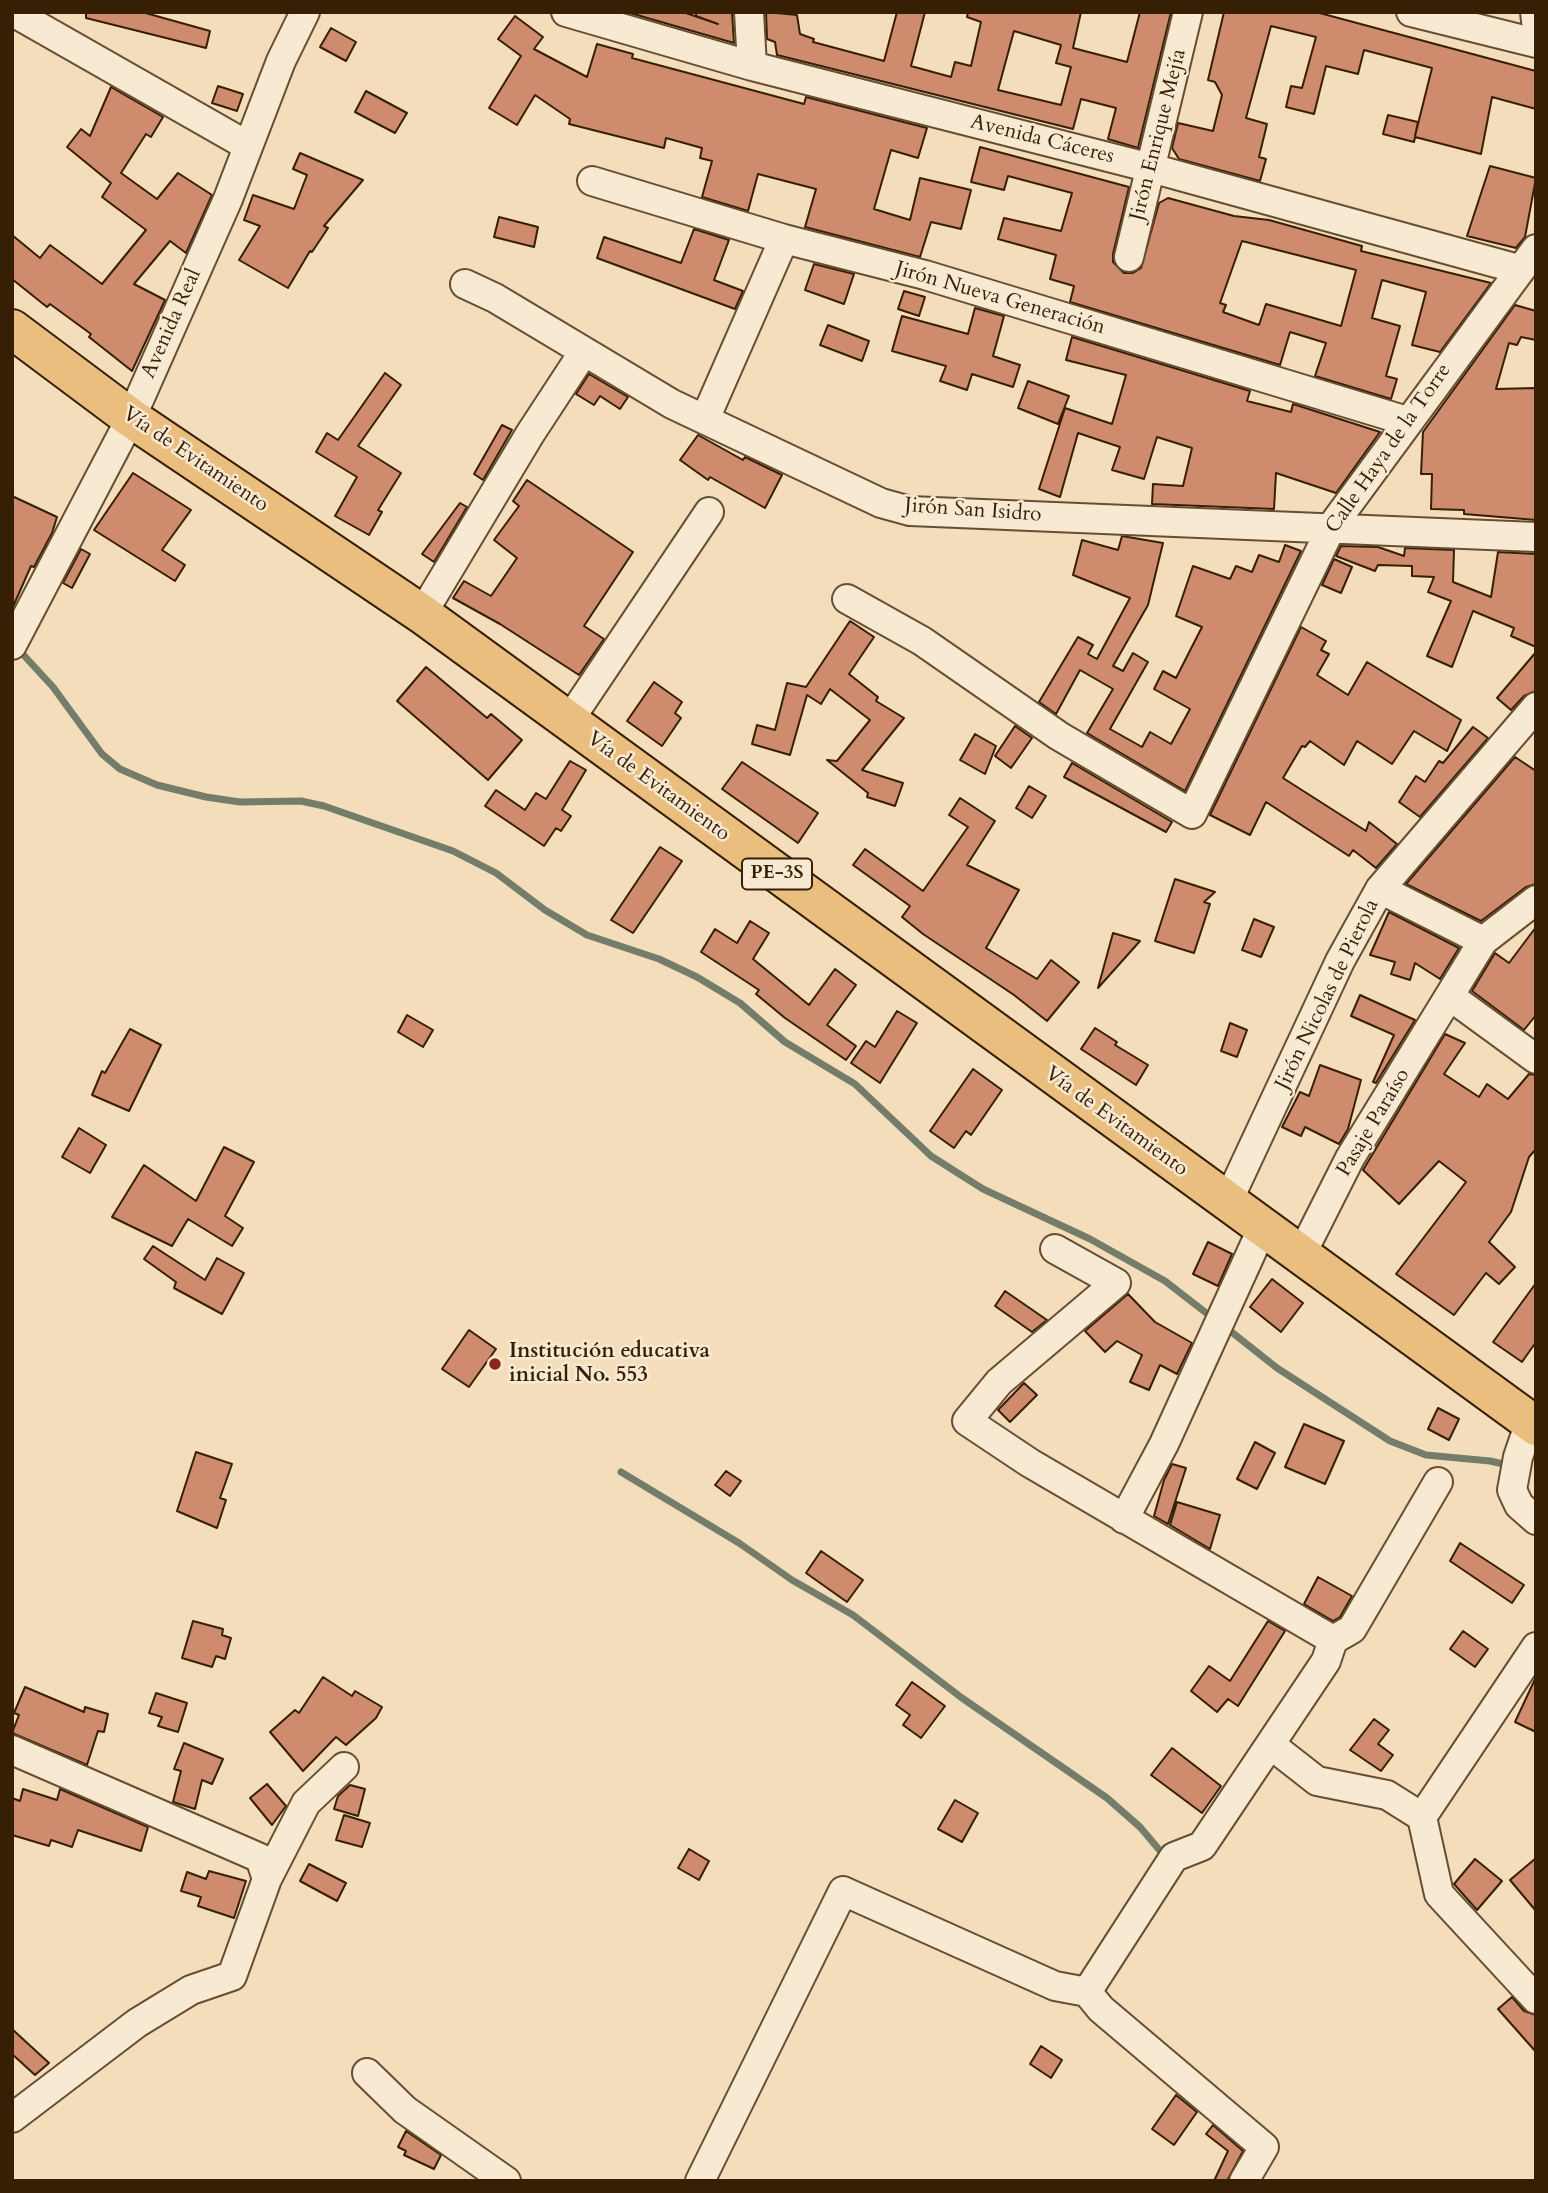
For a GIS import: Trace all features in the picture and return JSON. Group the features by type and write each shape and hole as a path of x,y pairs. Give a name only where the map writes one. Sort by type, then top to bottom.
{"highway":[{"name":"Vía de Evitamiento","path":"12,329 131,418 422,614 1227,1203 1303,1253 1524,1445"}],"street":[{"path":"13,12 248,146"},
{"name":"Avenida Real","path":"16,636 131,418 248,146 281,61 305,12"},
{"name":"Avenida Cáceres","path":"566,12 752,66 1152,168 1527,259"},
{"path":"749,12 752,66"},
{"name":"Jirón Enrique Mejía","path":"1129,257 1188,12"},
{"path":"1411,12 1536,43"},
{"path":"1535,12 1536,21"},
{"name":"Jirón Nueva Generación","path":"592,181 784,239 925,275 1407,421"},
{"path":"705,419 784,239"},
{"name":"Calle Haya de la Torre","path":"847,599 922,641 1059,736 1192,814 1332,526 1527,259"},
{"name":"Jirón San Isidro","path":"465,284 495,298 583,353 705,419 880,503 910,511 1332,526 1536,537"},
{"path":"422,614 530,434 583,353"},
{"path":"568,722 709,512"},
{"name":"Jirón Nicolas de Pierola","path":"1227,1203 1340,961 1380,889 1536,707"},
{"path":"1380,889 1483,941 1536,900"},
{"name":"Pasaje Paraíso","path":"1303,1253 1350,1158 1483,941"},
{"path":"1451,997 1536,1059"},
{"path":"1124,1519 1164,1444 1262,1228"},
{"path":"1055,1250 1116,1283 999,1382 967,1421 1030,1463 1333,1640"},
{"path":"1524,1445 1512,1490 1519,1505 1536,1520"},
{"path":"1087,1992 1170,1863 1202,1846 1326,1661 1333,1640 1352,1629 1438,1482"},
{"path":"1422,1817 1536,1647"},
{"path":"1271,1745 1317,1781 1387,1795 1422,1817 1439,1894 1536,1998"},
{"path":"12,1750 260,1858 267,1879"},
{"path":"12,2118 137,2023 191,1990 232,1976 267,1879 306,1803 344,1767"},
{"path":"700,2181 843,1891 1055,1986 1087,1992 1101,2009 1264,2147 1244,2181"},
{"path":"367,2073 405,2110 506,2181"}],"building":[{"path":"86,12 142,12 210,31 206,48 86,18"},
{"path":"683,12 718,24 696,16 696,12 732,12 734,43 630,13"},
{"path":"766,12 797,15 800,34 814,39 813,42 884,61 897,12 925,12 911,66 951,77 955,62 971,66 981,22 967,17 968,12 1081,12 1073,48 1127,62 1140,12 1171,12 1138,148 1108,139 1116,108 1081,99 1073,129 777,55 775,42 767,39","holes":["1014,31 1061,45 1056,63 1071,67 1061,105 998,90"]},
{"path":"1224,12 1316,12 1536,71 1536,109 1492,97 1481,154 1415,137 1414,142 1383,134 1388,115 1418,122 1415,136 1432,68 1364,50 1358,74 1326,66 1314,114 1286,107 1291,86 1302,88 1316,37 1271,26 1246,118 1267,124 1259,157 1266,159 1260,181 1179,159 1172,148 1178,123 1213,131 1222,95 1215,82 1208,80"},
{"path":"515,16 543,37 534,49 587,77 597,44 633,54 632,58 804,104 806,97 927,128 918,158 891,150 874,209 910,220 920,178 971,190 961,229 931,222 920,257 805,227 816,189 758,174 748,211 702,197 712,161 700,158 702,148 666,138 664,148 569,124 570,119 535,95 517,125 489,108 521,56 498,39"},
{"path":"331,28 356,42 346,61 320,47"},
{"path":"218,86 243,94 237,111 212,103"},
{"path":"111,87 163,117 151,137 146,134 121,173 157,199 178,173 212,195 186,253 170,241 134,284 165,300 132,371 89,337 91,334 50,304 47,307 12,279 12,235 40,258 50,245 102,284 146,230 102,197 111,183 67,147 81,129 90,136"},
{"path":"366,91 407,113 395,133 355,112"},
{"path":"980,147 1129,187 1113,254 1113,262 1124,273 1133,273 1141,268 1159,203 1168,198 1234,216 1269,220 1362,246 1361,251 1491,283 1440,352 1412,345 1426,292 1382,280 1372,318 1400,326 1386,376 1397,379 1391,399 1315,376 1326,343 1290,332 1280,365 1070,302 1074,286 1050,279 1056,255 998,239 1004,218 1061,231 1072,193 1008,176 1004,190 971,182","holes":["1242,241 1356,270 1341,326 1266,304 1259,325 1223,312 1226,305 1220,303"]},
{"path":"300,153 363,180 324,226 328,228 312,252 310,251 288,288 239,260 260,226 244,220 253,195 294,209 307,175 293,169"},
{"path":"1490,166 1536,178 1525,237 1516,248 1467,236"},
{"path":"499,217 538,227 534,247 494,237"},
{"path":"694,229 729,240 714,280 743,291 735,309 597,258 604,237 681,263"},
{"path":"814,264 854,274 844,304 805,290"},
{"path":"904,291 925,297 919,316 898,309"},
{"path":"1515,305 1536,311 1536,340 1521,337 1517,345 1509,343 1496,389 1536,388 1536,520 1464,514 1464,510 1431,509 1432,474 1421,474 1423,432"},
{"path":"975,308 1004,316 993,356 1020,365 1013,387 972,374 967,390 940,381 946,366 892,351 902,316 968,334"},
{"path":"828,325 869,341 862,361 820,345"},
{"path":"1072,337 1250,391 1247,401 1291,412 1293,404 1380,432 1336,493 1276,473 1274,509 1152,504 1153,484 1183,486 1192,448 1157,437 1144,479 1112,470 1120,447 1078,433 1060,497 1039,489 1065,408 1112,424 1126,375 1066,360"},
{"path":"385,373 401,385 358,446 401,473 378,510 382,512 369,535 335,516 357,477 316,452 327,433 338,440"},
{"path":"589,374 628,397 620,409 600,396 594,405 576,394"},
{"path":"1028,381 1069,396 1058,424 1018,408"},
{"path":"502,425 512,430 483,480 474,474"},
{"path":"698,435 743,460 745,457 782,475 765,508 710,477 708,480 680,460"},
{"path":"133,473 191,510 162,550 185,565 175,581 94,530"},
{"path":"527,480 633,552 584,626 604,639 579,675 500,624 453,598 464,581 491,596 517,558 494,540 519,506 513,501"},
{"path":"12,496 57,517 52,533 34,567 31,566 12,609"},
{"path":"460,503 467,507 434,562 422,554"},
{"path":"1122,536 1163,543 1148,605 1113,666 1123,671 1133,653 1148,662 1110,729 1142,747 1150,732 1171,744 1190,709 1154,689 1163,671 1176,678 1202,627 1176,616 1193,566 1230,579 1236,566 1252,572 1259,555 1279,562 1285,545 1301,551 1185,791 1087,733 1113,689 1080,670 1056,714 1039,702 1078,637 1093,645 1088,654 1097,659 1130,598 1073,575 1082,540 1118,550"},
{"path":"1341,546 1378,547 1404,556 1405,548 1454,550 1453,582 1491,597 1498,552 1536,554 1536,647 1511,636 1514,628 1473,611 1452,667 1427,656 1451,601 1428,592 1434,577 1412,576 1412,566 1378,565 1375,571 1336,556"},
{"path":"81,549 90,554 72,588 63,583"},
{"path":"1334,559 1352,567 1341,593 1322,585"},
{"path":"850,621 874,637 849,674 878,697 876,701 904,718 862,770 903,783 895,806 867,797 868,793 827,760 837,761 870,720 830,689 821,704 807,695 790,755 752,744 757,725 775,730 787,683 806,687"},
{"path":"1301,627 1326,641 1321,650 1329,654 1317,675 1348,695 1367,662 1461,720 1447,751 1414,731 1392,764 1357,741 1344,765 1310,741 1305,747 1302,746 1283,778 1366,831 1369,822 1397,844 1376,868 1353,850 1349,856 1266,802 1250,835 1210,815"},
{"path":"1536,652 1536,691 1524,696 1511,710 1497,698"},
{"path":"426,667 487,718 491,714 522,740 488,780 397,701"},
{"path":"654,682 682,702 675,713 681,718 662,746 627,721"},
{"path":"1015,726 1032,738 1011,768 995,756"},
{"path":"1473,727 1488,738 1420,817 1399,802 1416,776 1425,782 1439,761 1443,763"},
{"path":"975,734 996,746 985,774 960,760"},
{"path":"1515,757 1536,771 1536,884 1526,887 1481,921 1406,884"},
{"path":"570,761 586,770 562,810 571,816 561,831 556,828 544,846 485,806 496,790 525,810 536,793 546,799"},
{"path":"742,762 818,813 798,843 722,789"},
{"path":"1072,763 1172,822 1166,832 1064,777"},
{"path":"1029,786 1046,796 1032,818 1016,808"},
{"path":"960,798 995,821 967,865 1019,890 986,948 1037,979 1051,960 1079,982 1047,1021 1014,995 923,934 902,917 910,906 853,865 865,849 923,891 968,827 949,815"},
{"path":"660,847 682,861 633,933 611,920"},
{"path":"1175,879 1215,892 1204,902 1210,904 1194,953 1155,941"},
{"path":"1389,912 1459,948 1440,979 1415,963 1410,980 1391,974 1395,962 1370,955"},
{"path":"1254,919 1274,927 1261,957 1242,950"},
{"path":"750,921 769,933 753,959 809,1005 835,969 856,985 827,1025 856,1046 846,1060 785,1018 756,994 759,990 701,952 715,929 737,943"},
{"path":"1536,927 1536,1015 1524,1030 1472,991 1495,953 1509,963"},
{"path":"1113,933 1140,941 1098,988"},
{"path":"1360,995 1415,1020 1376,1083 1373,1082 1394,1035 1351,1016"},
{"path":"897,1011 917,1023 880,1083 851,1063 866,1041 875,1047"},
{"path":"407,1015 433,1030 423,1047 398,1032"},
{"path":"1230,1023 1247,1030 1237,1057 1221,1051"},
{"path":"1095,1028 1117,1042 1115,1045 1148,1065 1136,1085 1081,1049"},
{"path":"130,1029 161,1045 129,1111 92,1095 102,1071 105,1073"},
{"path":"1445,1034 1465,1043 1444,1074 1479,1097 1487,1084 1508,1099 1529,1074 1536,1075 1536,1149 1529,1157 1511,1212 1489,1242 1515,1267 1499,1284 1486,1273 1454,1315 1396,1274 1466,1182 1439,1161 1399,1204 1363,1170"},
{"path":"1320,1065 1361,1080 1348,1129 1339,1144 1305,1127 1301,1136 1282,1127 1300,1092 1309,1096"},
{"path":"973,1069 1002,1090 971,1135 966,1131 954,1148 930,1131"},
{"path":"79,1128 106,1145 90,1173 62,1157"},
{"path":"224,1147 254,1162 225,1216 243,1228 232,1246 188,1219 172,1246 112,1217 144,1165 196,1201"},
{"path":"1208,1242 1232,1254 1218,1286 1193,1274"},
{"path":"153,1246 205,1280 217,1258 244,1273 222,1314 174,1288 176,1282 144,1259"},
{"path":"1272,1279 1303,1303 1281,1332 1250,1307"},
{"path":"1536,1283 1536,1342 1522,1362 1493,1342"},
{"path":"1005,1291 1047,1320 1032,1332 995,1306"},
{"path":"1128,1294 1155,1322 1192,1343 1177,1374 1160,1365 1149,1390 1130,1382 1142,1355 1117,1341 1105,1352 1085,1331"},
{"path":"469,1330 496,1349 469,1387 442,1369"},
{"path":"1024,1383 1037,1395 1010,1422 998,1410"},
{"path":"1438,1408 1459,1419 1449,1440 1428,1429"},
{"path":"1304,1424 1344,1441 1325,1484 1285,1467"},
{"path":"1255,1442 1275,1453 1257,1489 1237,1479"},
{"path":"196,1452 232,1464 220,1498 226,1500 217,1528 177,1511"},
{"path":"1172,1464 1186,1468 1168,1524 1154,1516 1164,1480"},
{"path":"726,1471 741,1481 730,1496 715,1485"},
{"path":"1177,1502 1220,1515 1210,1549 1170,1525"},
{"path":"1460,1543 1524,1585 1512,1603 1450,1561"},
{"path":"821,1551 863,1580 847,1602 806,1573"},
{"path":"1318,1577 1352,1596 1340,1617 1333,1621 1304,1604"},
{"path":"193,1621 223,1629 222,1635 231,1638 225,1659 216,1656 212,1667 182,1658"},
{"path":"1268,1621 1285,1631 1238,1706 1228,1699 1217,1712 1191,1691 1209,1666 1230,1681"},
{"path":"1463,1631 1488,1649 1475,1667 1450,1649"},
{"path":"323,1677 352,1696 355,1691 382,1707 376,1718 346,1745 336,1737 303,1771 270,1732 295,1710 299,1713"},
{"path":"1536,1677 1536,1732 1515,1722"},
{"path":"912,1682 945,1706 921,1738 903,1725 910,1715 896,1705"},
{"path":"25,1687 84,1712 85,1707 108,1714 104,1732 98,1731 87,1765 12,1733 19,1715 14,1713"},
{"path":"156,1693 187,1703 178,1732 158,1726 162,1717 149,1713"},
{"path":"1374,1719 1389,1730 1378,1744 1393,1755 1381,1771 1350,1750"},
{"path":"184,1743 223,1759 212,1784 202,1780 195,1809 173,1802 181,1771 174,1769"},
{"path":"1172,1748 1221,1786 1202,1813 1151,1775"},
{"path":"267,1784 286,1806 272,1825 250,1798"},
{"path":"350,1785 365,1789 358,1816 334,1809 338,1796"},
{"path":"23,1789 57,1800 60,1789 148,1827 141,1851 78,1830 72,1847 51,1840 49,1846 12,1835 12,1798 20,1801"},
{"path":"955,1800 978,1813 962,1842 938,1829"},
{"path":"344,1815 370,1823 362,1847 336,1840"},
{"path":"689,1849 709,1861 699,1880 678,1868"},
{"path":"1536,1858 1536,1911 1510,1880"},
{"path":"1475,1859 1502,1881 1477,1910 1454,1884"},
{"path":"309,1864 346,1883 337,1901 300,1881"},
{"path":"209,1871 246,1881 234,1918 198,1906 201,1897 181,1891 187,1872 206,1879"},
{"path":"1512,1997 1524,2011 1536,2015 1536,2052 1498,2009"},
{"path":"12,2029 49,2063 35,2075 12,2054"},
{"path":"1041,2046 1062,2060 1051,2078 1030,2064"},
{"path":"1176,2095 1197,2112 1174,2145 1152,2129"},
{"path":"1213,2125 1243,2151 1227,2181 1214,2181 1228,2151 1206,2134"},
{"path":"406,2131 441,2155 434,2169 404,2155 406,2151 398,2147"}],"waterway":[{"path":"18,649 53,687 102,754 120,769 157,785 206,797 240,802 301,801 324,806 453,851 496,873 545,910 587,935 659,959 697,977 740,1003 785,1042 855,1084 931,1156 983,1189 1090,1239 1165,1281 1214,1319"},
{"path":"1224,1326 1277,1368 1390,1441 1426,1455 1490,1461 1512,1466"},
{"path":"621,1472 739,1543 792,1580 853,1615 962,1698 1107,1798 1140,1827 1167,1859"}],"place":[{"name":"Institución educativa inicial No. 553","path":"495,1364"}]}
